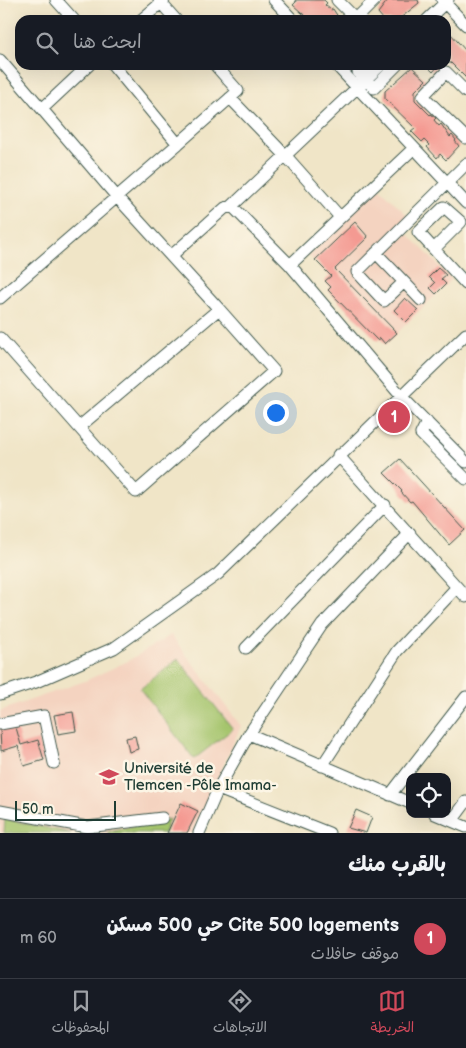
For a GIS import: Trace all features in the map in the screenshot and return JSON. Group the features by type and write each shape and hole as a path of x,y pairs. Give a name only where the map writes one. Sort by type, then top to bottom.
{"street":[{"path":"56,0 70,15"},
{"path":"274,0 288,15"},
{"path":"338,0 352,15"},
{"path":"360,15 375,0"},
{"path":"146,15 161,1 172,15"},
{"path":"432,15 445,1 466,25"},
{"path":"0,60 117,197 274,372 136,492 0,338"},
{"path":"42,109 84,70"},
{"path":"117,70 178,144"},
{"path":"0,298 238,91 219,70"},
{"path":"343,70 362,84 414,148 466,203"},
{"path":"360,70 358,72 362,84"},
{"path":"171,256 225,208 232,206 376,70"},
{"path":"362,84 374,88 392,70"},
{"path":"466,92 446,72 423,96 466,138"},
{"path":"230,98 285,155 340,217"},
{"path":"290,266 414,148"},
{"path":"404,282 384,301 356,272 448,184 466,164"},
{"path":"232,206 290,266 401,396 466,462"},
{"path":"434,248 466,284"},
{"path":"376,253 421,300"},
{"path":"80,428 219,309"},
{"path":"0,694 36,682 114,648 218,574 338,455 466,334"},
{"path":"427,422 422,434 466,479"},
{"path":"338,455 466,597"},
{"path":"246,648 385,505"},
{"path":"199,833 218,789 249,734 322,625 410,533"},
{"path":"322,766 397,652 457,587"},
{"path":"390,795 466,697"},
{"path":"0,724 44,716 54,763"},
{"path":"249,734 406,801"},
{"path":"218,789 329,833"},
{"path":"452,821 466,802"},
{"path":"0,811 89,830 106,829 162,818"},
{"path":"445,818 466,828"}],"shaded area":[{"path":"378,186 413,221 404,230 452,279 385,345 380,339 378,341 327,290 330,287 324,281 329,276 308,255"},
{"name":"Université de Tlemcen -Pôle Imama-","path":"171,635 241,726 193,833 0,833 0,711 85,681 128,661"}],"green space":[{"path":"178,659 233,729 194,759 140,689"},
{"path":"5,819 71,833 4,833"},
{"path":"169,819 164,833 107,833 109,831"}],"building":[{"path":"295,0 324,0 327,3 325,5 331,10 333,9 337,15 304,15 293,5 296,2"},
{"path":"388,0 418,0 419,3 404,15 380,15 378,13"},
{"path":"451,34 466,51 466,78 451,63"},
{"path":"409,70 415,70 426,80 415,91 415,100 430,115 436,118 434,120 439,126 441,124 450,137 452,135 459,146 446,160 440,154 437,158 427,147 429,145 424,140 422,142 411,131 415,128 385,99 385,91"},
{"path":"355,222 368,237 335,269 397,333 385,344 380,338 378,341 328,290 331,287 325,281 331,276 315,260"},
{"path":"438,268 446,275 441,279 446,284 436,294 430,288 435,283 429,277"},
{"path":"405,298 418,310 406,322 394,310"},
{"path":"400,459 465,530 449,545 412,501 410,502 384,473"},
{"path":"73,712 76,731 58,734 54,715"},
{"path":"15,724 21,745 38,740 44,760 24,766 18,746 1,751 0,729"},
{"path":"135,736 138,749 129,752 126,738"},
{"path":"181,803 198,811 187,833 167,833"},
{"path":"356,810 372,817 366,833 348,828"}],"place":[{"name":"Cite 500 logements حي 500 مسكن","path":"394,417"},
{"name":"Université de Tlemcen -Pôle Imama-","path":"109,777"}]}
